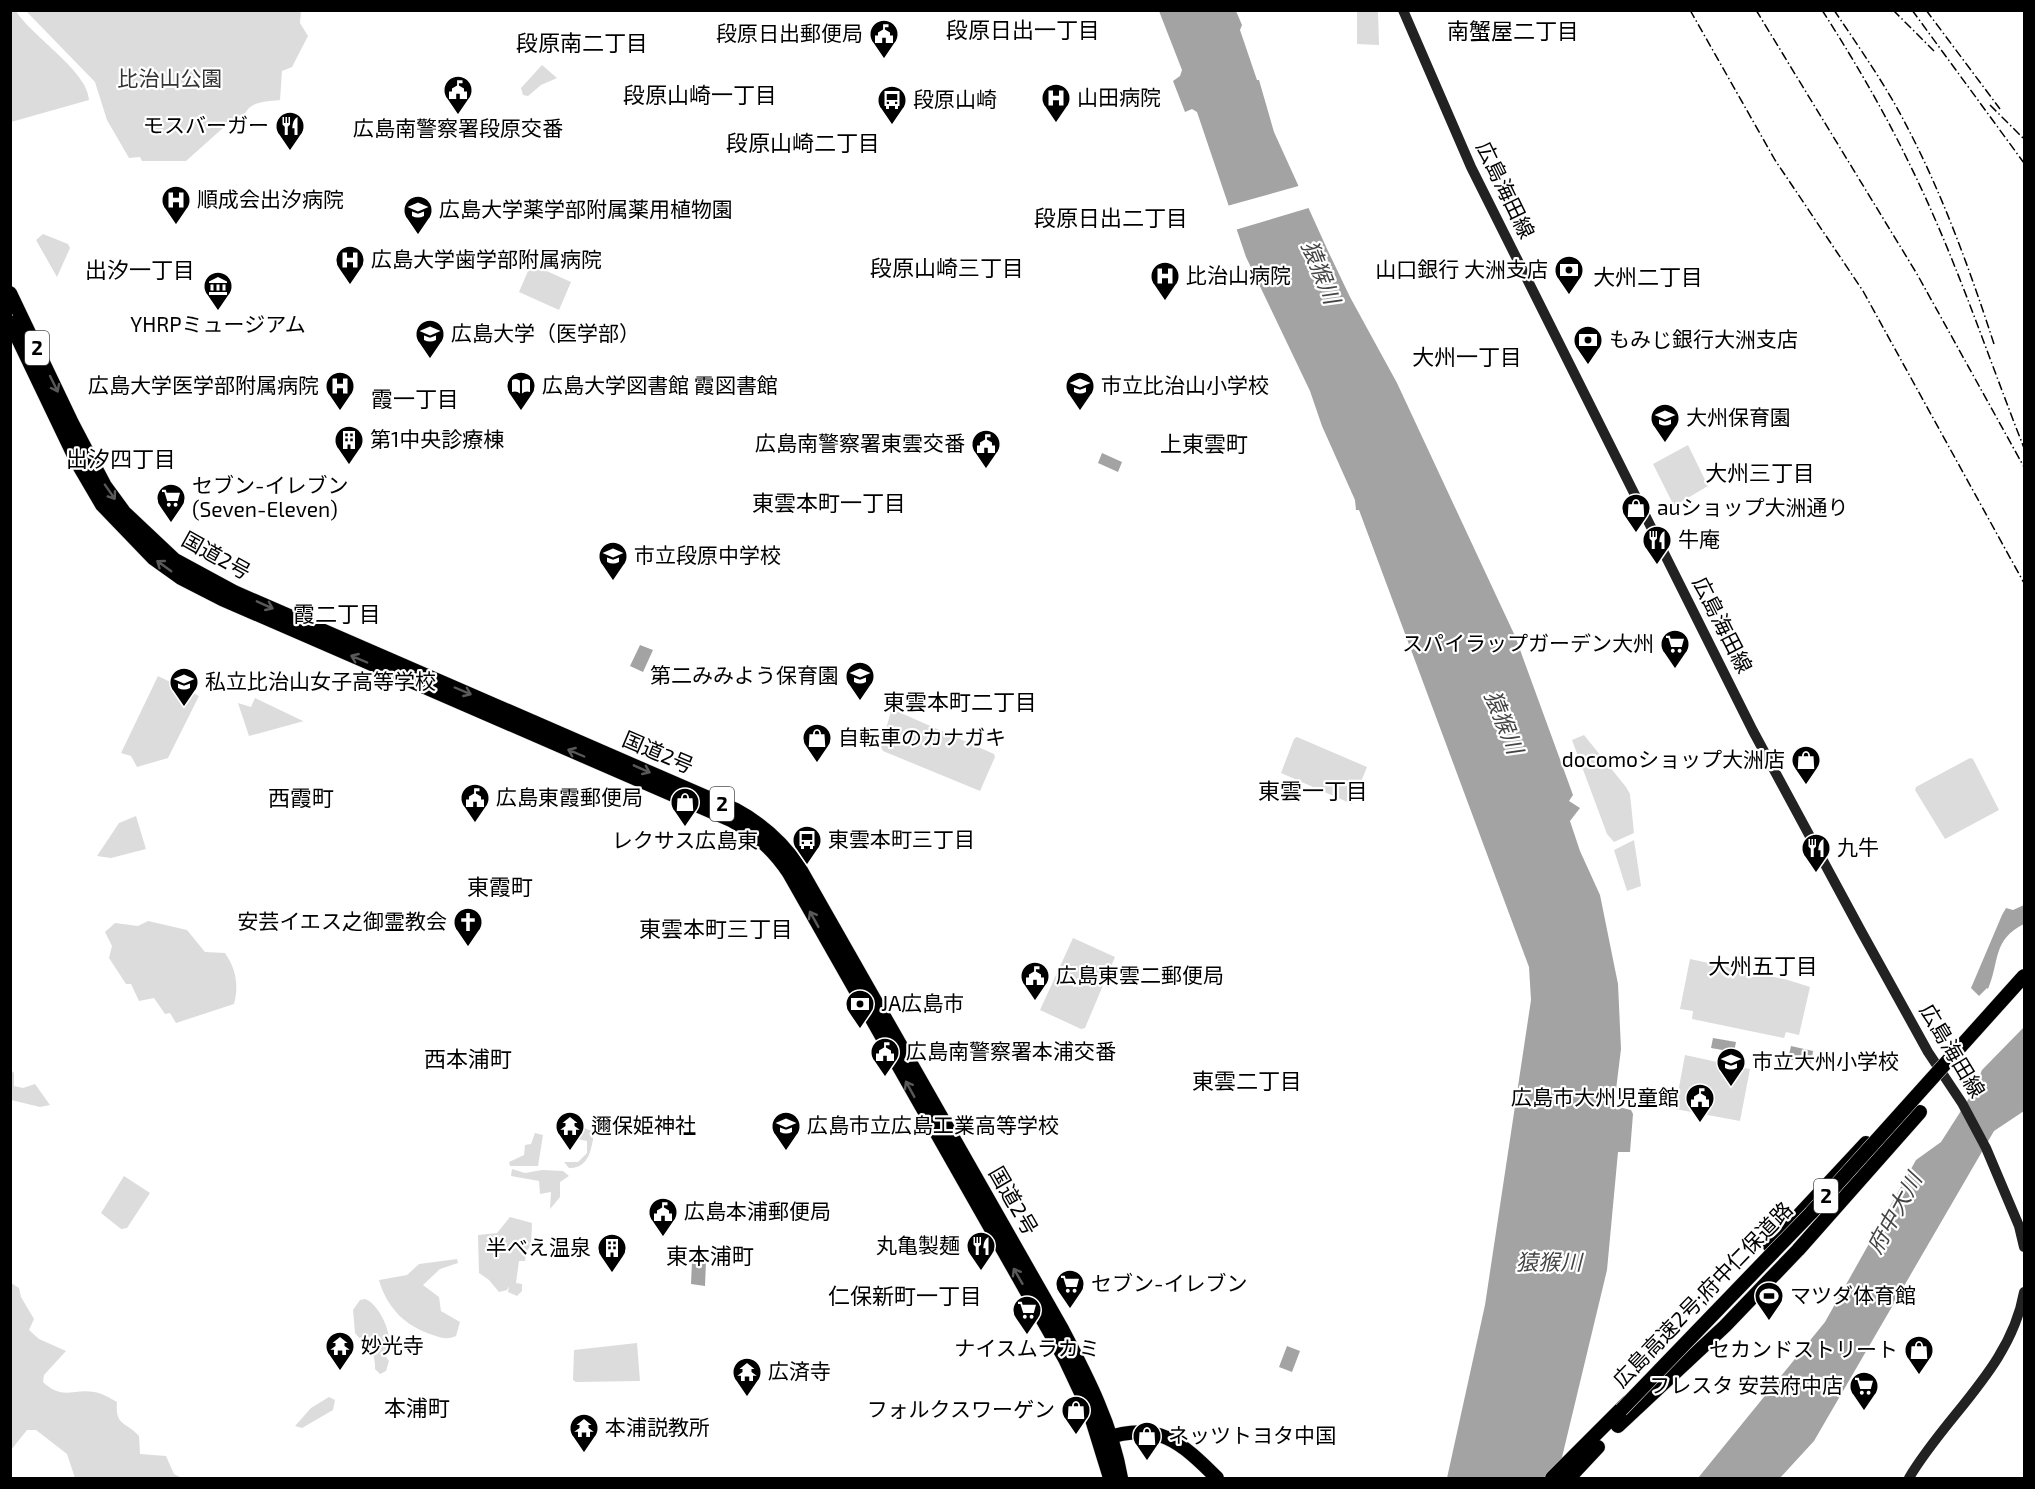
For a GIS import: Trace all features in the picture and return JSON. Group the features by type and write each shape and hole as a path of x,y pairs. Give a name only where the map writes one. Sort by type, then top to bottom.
{"highway":[{"name":"国道2号","path":"10,293 105,486 142,532 175,560 234,592 736,810 762,826 780,842 799,867 1090,1381 1105,1438 1110,1479"},
{"name":"国道2号","path":"10,322 78,464 102,505 153,558 180,578 222,599 731,820 766,845 789,873 1065,1359 1105,1438 1121,1479"},
{"name":"広島高速2号;府中仁保道路","path":"1624,1413 1819,1204 2025,976"},
{"name":"広島高速2号;府中仁保道路","path":"1595,1443 1816,1221 2025,988"},
{"path":"1624,1413 1709,1311 1902,1105"},
{"path":"1624,1413 1725,1326 1920,1112"},
{"path":"1105,1438 1141,1431 1175,1445 1217,1479"},
{"path":"1550,1479 1595,1443"},
{"path":"1567,1479 1595,1443"},
{"path":"1175,1445 1209,1479"}],"main road":[{"name":"広島海田線","path":"1403,10 1478,181 1753,731 1928,1052 1962,1103 1986,1148 2019,1226 2025,1247"},
{"path":"1909,1479 1924,1454 1973,1394 1998,1358 2017,1320 2025,1292"}],"green space":[{"path":"10,11 16,11 70,66 86,89 89,100 11,122"},
{"name":"比治山公園","path":"26,11 301,11 300,23 308,36 292,67 282,71 280,100 262,102 252,106 243,119 233,119 186,161 142,161 140,157 129,158 107,120 95,82"},
{"path":"1357,11 1378,11 1379,45 1357,44"},
{"path":"542,65 557,78 541,85 528,96 523,95 521,88"},
{"path":"43,234 68,244 70,248 57,277 36,240"},
{"path":"531,264 571,282 559,310 519,292"},
{"path":"1688,445 1708,486 1674,506 1653,464"},
{"path":"158,676 199,696 168,758 137,767 131,756 121,753"},
{"path":"255,698 304,721 249,736 238,703 251,707"},
{"path":"894,710 994,754 995,757 980,791 883,751 881,747 891,711"},
{"path":"1584,735 1630,794 1634,833 1614,842 1607,834 1572,740"},
{"path":"1297,737 1367,767 1352,804 1281,773 1294,739"},
{"path":"1970,758 1973,759 1999,810 1945,839 1915,790 1916,787"},
{"path":"136,816 146,849 111,858 97,856 119,823"},
{"path":"1634,840 1641,886 1627,891 1614,850"},
{"path":"148,921 187,930 205,952 225,953 236,977 234,1004 176,1023 170,1013 165,1014 154,998 139,1001 131,984 126,984 109,958 112,946 105,932 115,923 138,926"},
{"path":"1073,938 1115,957 1085,1028 1081,1029 1040,1010"},
{"path":"1690,959 1788,980 1810,987 1799,1035 1786,1032 1784,1038 1692,1019 1693,1011 1680,1009"},
{"path":"1685,1055 1750,1069 1740,1121 1675,1109"},
{"path":"11,1070 14,1073 14,1086 23,1088 35,1084 50,1105 40,1107 11,1100"},
{"path":"582,1127 594,1132 590,1151 581,1165 569,1168 564,1162 578,1162 587,1153 587,1141 572,1138 573,1132"},
{"path":"535,1133 543,1135 538,1166 510,1166 509,1162 524,1155 525,1145 531,1144"},
{"path":"512,1169 525,1173 542,1170 563,1171 569,1176 560,1182 560,1197 550,1209 551,1192 540,1194 539,1181 511,1176"},
{"path":"124,1176 150,1193 127,1228 121,1229 101,1213"},
{"path":"510,1217 532,1223 531,1245 526,1252 525,1261 519,1261 516,1283 522,1284 522,1291 517,1296 508,1292 509,1286 507,1290 499,1292 489,1280 479,1273 478,1235 497,1233"},
{"path":"457,1259 458,1263 440,1269 423,1285 439,1297 441,1311 460,1322 456,1336 439,1337 414,1327 398,1315 382,1290 379,1280 407,1275 419,1264"},
{"path":"11,1283 19,1288 21,1297 34,1319 29,1330 39,1339 66,1351 44,1375 43,1382 56,1391 94,1392 117,1402 119,1419 139,1436 140,1454 166,1456 174,1474 182,1478 75,1478 67,1454 36,1430 27,1430 11,1450"},
{"path":"365,1299 378,1310 389,1338 386,1353 389,1361 386,1371 380,1374 375,1369 372,1352 355,1333 353,1310 360,1300"},
{"path":"637,1343 640,1381 576,1382 573,1380 574,1350"},
{"path":"329,1397 335,1400 333,1410 302,1428 295,1426 311,1408"}],"water":[{"name":"猿猴川","path":"1159,11 1236,11 1242,25 1240,30 1257,80 1259,80 1274,132 1350,297 1397,383 1515,636 1573,795 1569,801 1580,808 1570,821 1580,851 1600,895 1618,984 1621,1049 1614,1106 1631,1110 1633,1114 1630,1152 1618,1152 1607,1270 1557,1478 1447,1478 1485,1305 1531,1000 1529,967 1359,510 1356,510 1355,500 1322,426 1310,391 1246,257 1197,112 1192,109 1185,112 1173,81 1180,76 1182,70"},
{"path":"1102,453 1122,462 1118,472 1098,463"},
{"path":"640,645 653,650 643,672 630,666"},
{"path":"2024,905 2024,924 2014,930 2002,944 1988,989 1979,996 1971,988 2002,915 2006,908 2013,910"},
{"name":"府中大川","path":"2024,1027 2024,1111 1994,1131 1814,1441 1780,1478 1698,1478 1825,1322 1916,1160 1941,1142 1973,1092 1982,1070"},
{"path":"1713,1038 1736,1042 1734,1052 1711,1048"},
{"path":"1791,1046 1813,1051 1811,1064 1788,1059"},
{"path":"692,1261 706,1262 705,1286 691,1284"},
{"path":"1287,1346 1300,1351 1292,1372 1279,1367"}],"pier":[{"path":"1302,185 1312,207 1235,230 1227,206"}],"railway":[{"path":"1690,10 1775,160 1863,291 2024,583"},
{"path":"1756,10 1917,274 2024,467"},
{"path":"1822,10 1879,105 1926,199 1956,270 2024,448"},
{"path":"1834,10 1887,91 1930,173 1975,286 1994,344"},
{"path":"1893,10 1934,51"},
{"path":"1912,10 2024,163"},
{"path":"1926,10 2000,109"},
{"path":"1990,105 2024,139"}],"place":[{"name":"段原日出郵便局","path":"884,60"},
{"name":"広島南警察署段原交番","path":"458,116"},
{"name":"山田病院","path":"1056,124"},
{"name":"段原山崎","path":"892,126"},
{"name":"モスバーガー","path":"290,152"},
{"name":"順成会出汐病院","path":"176,226"},
{"name":"広島大学薬学部附属薬用植物園","path":"418,236"},
{"name":"広島大学歯学部附属病院","path":"350,286"},
{"name":"山口銀行 大洲支店","path":"1569,296"},
{"name":"比治山病院","path":"1165,302"},
{"name":"YHRPミュージアム","path":"218,312"},
{"name":"広島大学（医学部）","path":"430,360"},
{"name":"もみじ銀行大洲支店","path":"1588,366"},
{"name":"広島大学医学部附属病院","path":"340,412"},
{"name":"広島大学図書館 霞図書館","path":"521,412"},
{"name":"市立比治山小学校","path":"1080,412"},
{"name":"大州保育園","path":"1665,444"},
{"name":"第1中央診療棟","path":"349,466"},
{"name":"広島南警察署東雲交番","path":"986,470"},
{"name":"セブン-イレブン (Seven-Eleven)","path":"171,524"},
{"name":"auショップ大洲通り","path":"1636,534"},
{"name":"牛庵","path":"1657,566"},
{"name":"市立段原中学校","path":"613,582"},
{"name":"スパイラップガーデン大州","path":"1675,670"},
{"name":"第二みみよう保育園","path":"860,702"},
{"name":"私立比治山女子高等学校","path":"184,708"},
{"name":"自転車のカナガキ","path":"817,764"},
{"name":"docomoショップ大洲店","path":"1806,786"},
{"name":"広島東霞郵便局","path":"475,824"},
{"name":"レクサス広島東","path":"685,828"},
{"name":"東雲本町三丁目","path":"807,866"},
{"name":"九牛","path":"1816,874"},
{"name":"安芸イエス之御霊教会","path":"468,948"},
{"name":"広島東雲二郵便局","path":"1035,1002"},
{"name":"JA広島市","path":"860,1030"},
{"name":"広島南警察署本浦交番","path":"885,1078"},
{"name":"市立大州小学校","path":"1731,1088"},
{"name":"広島市大州児童館","path":"1700,1124"},
{"name":"邇保姫神社","path":"570,1152"},
{"name":"広島市立広島工業高等学校","path":"786,1152"},
{"name":"広島本浦郵便局","path":"663,1238"},
{"name":"丸亀製麺","path":"981,1272"},
{"name":"半べえ温泉","path":"612,1274"},
{"name":"セブン-イレブン","path":"1070,1310"},
{"name":"マツダ体育館","path":"1769,1322"},
{"name":"ナイスムラカミ","path":"1027,1336"},
{"name":"妙光寺","path":"340,1372"},
{"name":"セカンドストリート","path":"1919,1376"},
{"name":"広済寺","path":"747,1398"},
{"name":"フレスタ 安芸府中店","path":"1864,1412"},
{"name":"フォルクスワーゲン","path":"1076,1436"},
{"name":"本浦説教所","path":"584,1454"},
{"name":"ネッツトヨタ中国","path":"1147,1462"}],"district":[{"name":"段原日出一丁目","path":"1023,30"},
{"name":"南蟹屋二丁目","path":"1513,31"},
{"name":"段原南二丁目","path":"582,43"},
{"name":"段原山崎一丁目","path":"700,95"},
{"name":"段原山崎二丁目","path":"803,143"},
{"name":"段原日出二丁目","path":"1111,218"},
{"name":"段原山崎三丁目","path":"947,268"},
{"name":"出汐一丁目","path":"140,270"},
{"name":"大州二丁目","path":"1648,277"},
{"name":"大州一丁目","path":"1467,357"},
{"name":"霞一丁目","path":"415,399"},
{"name":"上東雲町","path":"1204,444"},
{"name":"出汐四丁目","path":"121,459"},
{"name":"大州三丁目","path":"1760,473"},
{"name":"東雲本町一丁目","path":"829,503"},
{"name":"霞二丁目","path":"337,614"},
{"name":"東雲本町二丁目","path":"960,702"},
{"name":"東雲一丁目","path":"1313,791"},
{"name":"西霞町","path":"301,798"},
{"name":"東霞町","path":"500,887"},
{"name":"東雲本町三丁目","path":"716,929"},
{"name":"大州五丁目","path":"1763,966"},
{"name":"西本浦町","path":"468,1059"},
{"name":"東雲二丁目","path":"1247,1081"},
{"name":"東本浦町","path":"710,1256"},
{"name":"仁保新町一丁目","path":"905,1296"},
{"name":"本浦町","path":"417,1408"}]}
